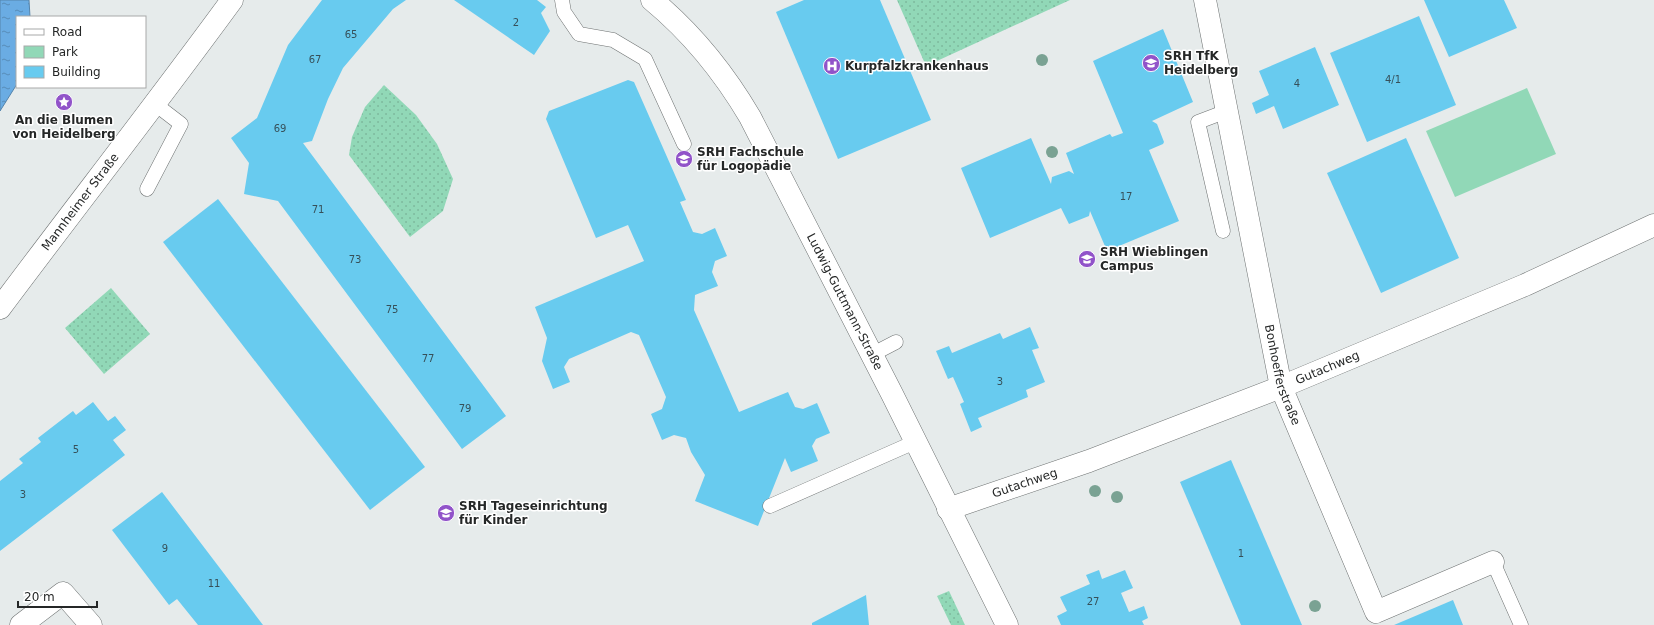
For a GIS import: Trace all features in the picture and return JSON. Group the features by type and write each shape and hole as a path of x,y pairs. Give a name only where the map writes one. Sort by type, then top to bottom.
{"street":[{"name":"Mannheimer Straße","path":"0,308 88,190 110,164 232,0"},
{"name":"Ludwig-Guttmann-Straße","path":"652,0 688,32 737,95 750,117 916,442 948,510 1007,625"},
{"name":"Bonhoefferstraße","path":"1208,1 1227,111 1281,387 1376,612 1493,562"},
{"name":"Gutachweg","path":"948,510 1089,461 1281,387 1525,285 1654,225"},
{"path":"21,625 64,593 91,625"}],"lane":[{"path":"562,0 564,12 579,34 613,40 645,59 684,144"},
{"path":"148,188 181,124 155,104"},
{"path":"1223,231 1198,122 1227,111"},
{"path":"871,355 896,342"},
{"path":"770,506 916,442"},
{"path":"1493,562 1522,625"}],"green space":[{"path":"897,0 1070,0 926,66"},
{"path":"384,85 416,115 437,144 453,179 443,211 410,237 349,155 352,137 365,107"},
{"path":"1527,88 1556,154 1455,197 1426,131"},
{"path":"111,288 150,334 104,374 65,328"},
{"path":"949,591 965,625 951,625 937,596"}],"water":[{"path":"0,0 29,0 30,16 16,16 16,86 0,111"}],"building":[{"path":"322,0 406,0 393,9 343,68 328,99 312,141 303,143 506,416 462,449 278,201 244,194 249,163 231,138 257,118 288,45"},
{"path":"454,0 537,0 546,7 541,13 550,31 534,55"},
{"path":"804,0 880,0 931,120 838,159 776,12"},
{"path":"1424,0 1504,0 1517,28 1449,57"},
{"path":"1419,16 1456,105 1367,142 1330,53"},
{"path":"1163,29 1193,102 1152,121 1157,124 1164,142 1163,144 1149,150 1179,221 1107,251 1090,211 1089,216 1069,224 1061,208 990,238 961,168 1031,138 1051,184 1052,177 1069,171 1074,174 1066,153 1110,134 1112,137 1123,133 1093,61"},
{"path":"1315,47 1339,105 1283,129 1274,106 1256,114 1252,103 1269,95 1259,71"},
{"path":"628,80 634,82 686,200 680,202 693,232 702,234 715,228 727,256 715,261 712,272 718,286 695,295 694,310 739,412 788,392 795,407 803,409 817,403 830,433 816,439 812,446 818,461 791,472 785,458 758,526 695,501 705,475 691,452 686,438 674,435 662,440 651,414 662,409 666,397 639,335 631,332 569,359 564,367 570,382 553,389 542,361 547,338 535,307 644,261 628,225 596,238 546,119 549,111"},
{"path":"1406,138 1459,258 1381,293 1327,173"},
{"path":"218,199 425,467 370,510 163,242"},
{"path":"1030,327 1039,348 1032,350 1045,382 1026,390 1028,397 978,418 982,427 971,432 960,404 964,402 953,377 948,379 936,351 949,346 952,353 1000,333 1003,339"},
{"path":"93,402 108,421 115,416 126,430 113,440 125,455 0,551 0,481 23,463 19,459 41,442 38,438 73,411 76,415"},
{"path":"1231,460 1302,625 1241,625 1180,482"},
{"path":"162,492 263,625 198,625 177,599 169,605 112,530"},
{"path":"1099,570 1102,579 1125,570 1133,588 1121,593 1129,612 1144,606 1148,618 1142,621 1144,625 1061,625 1057,616 1067,611 1060,597 1090,584 1086,575"},
{"path":"866,595 869,625 812,625 812,623"},
{"path":"1453,600 1463,625 1394,625"}],"place":[{"name":"SRH TfK Heidelberg","path":"1151,63"},
{"name":"Kurpfalzkrankenhaus","path":"832,66"},
{"name":"An die Blumen von Heidelberg","path":"64,102"},
{"name":"SRH Fachschule für Logopädie","path":"684,159"},
{"name":"SRH Wieblingen Campus","path":"1087,259"},
{"name":"SRH Tageseinrichtung für Kinder","path":"446,513"}]}
